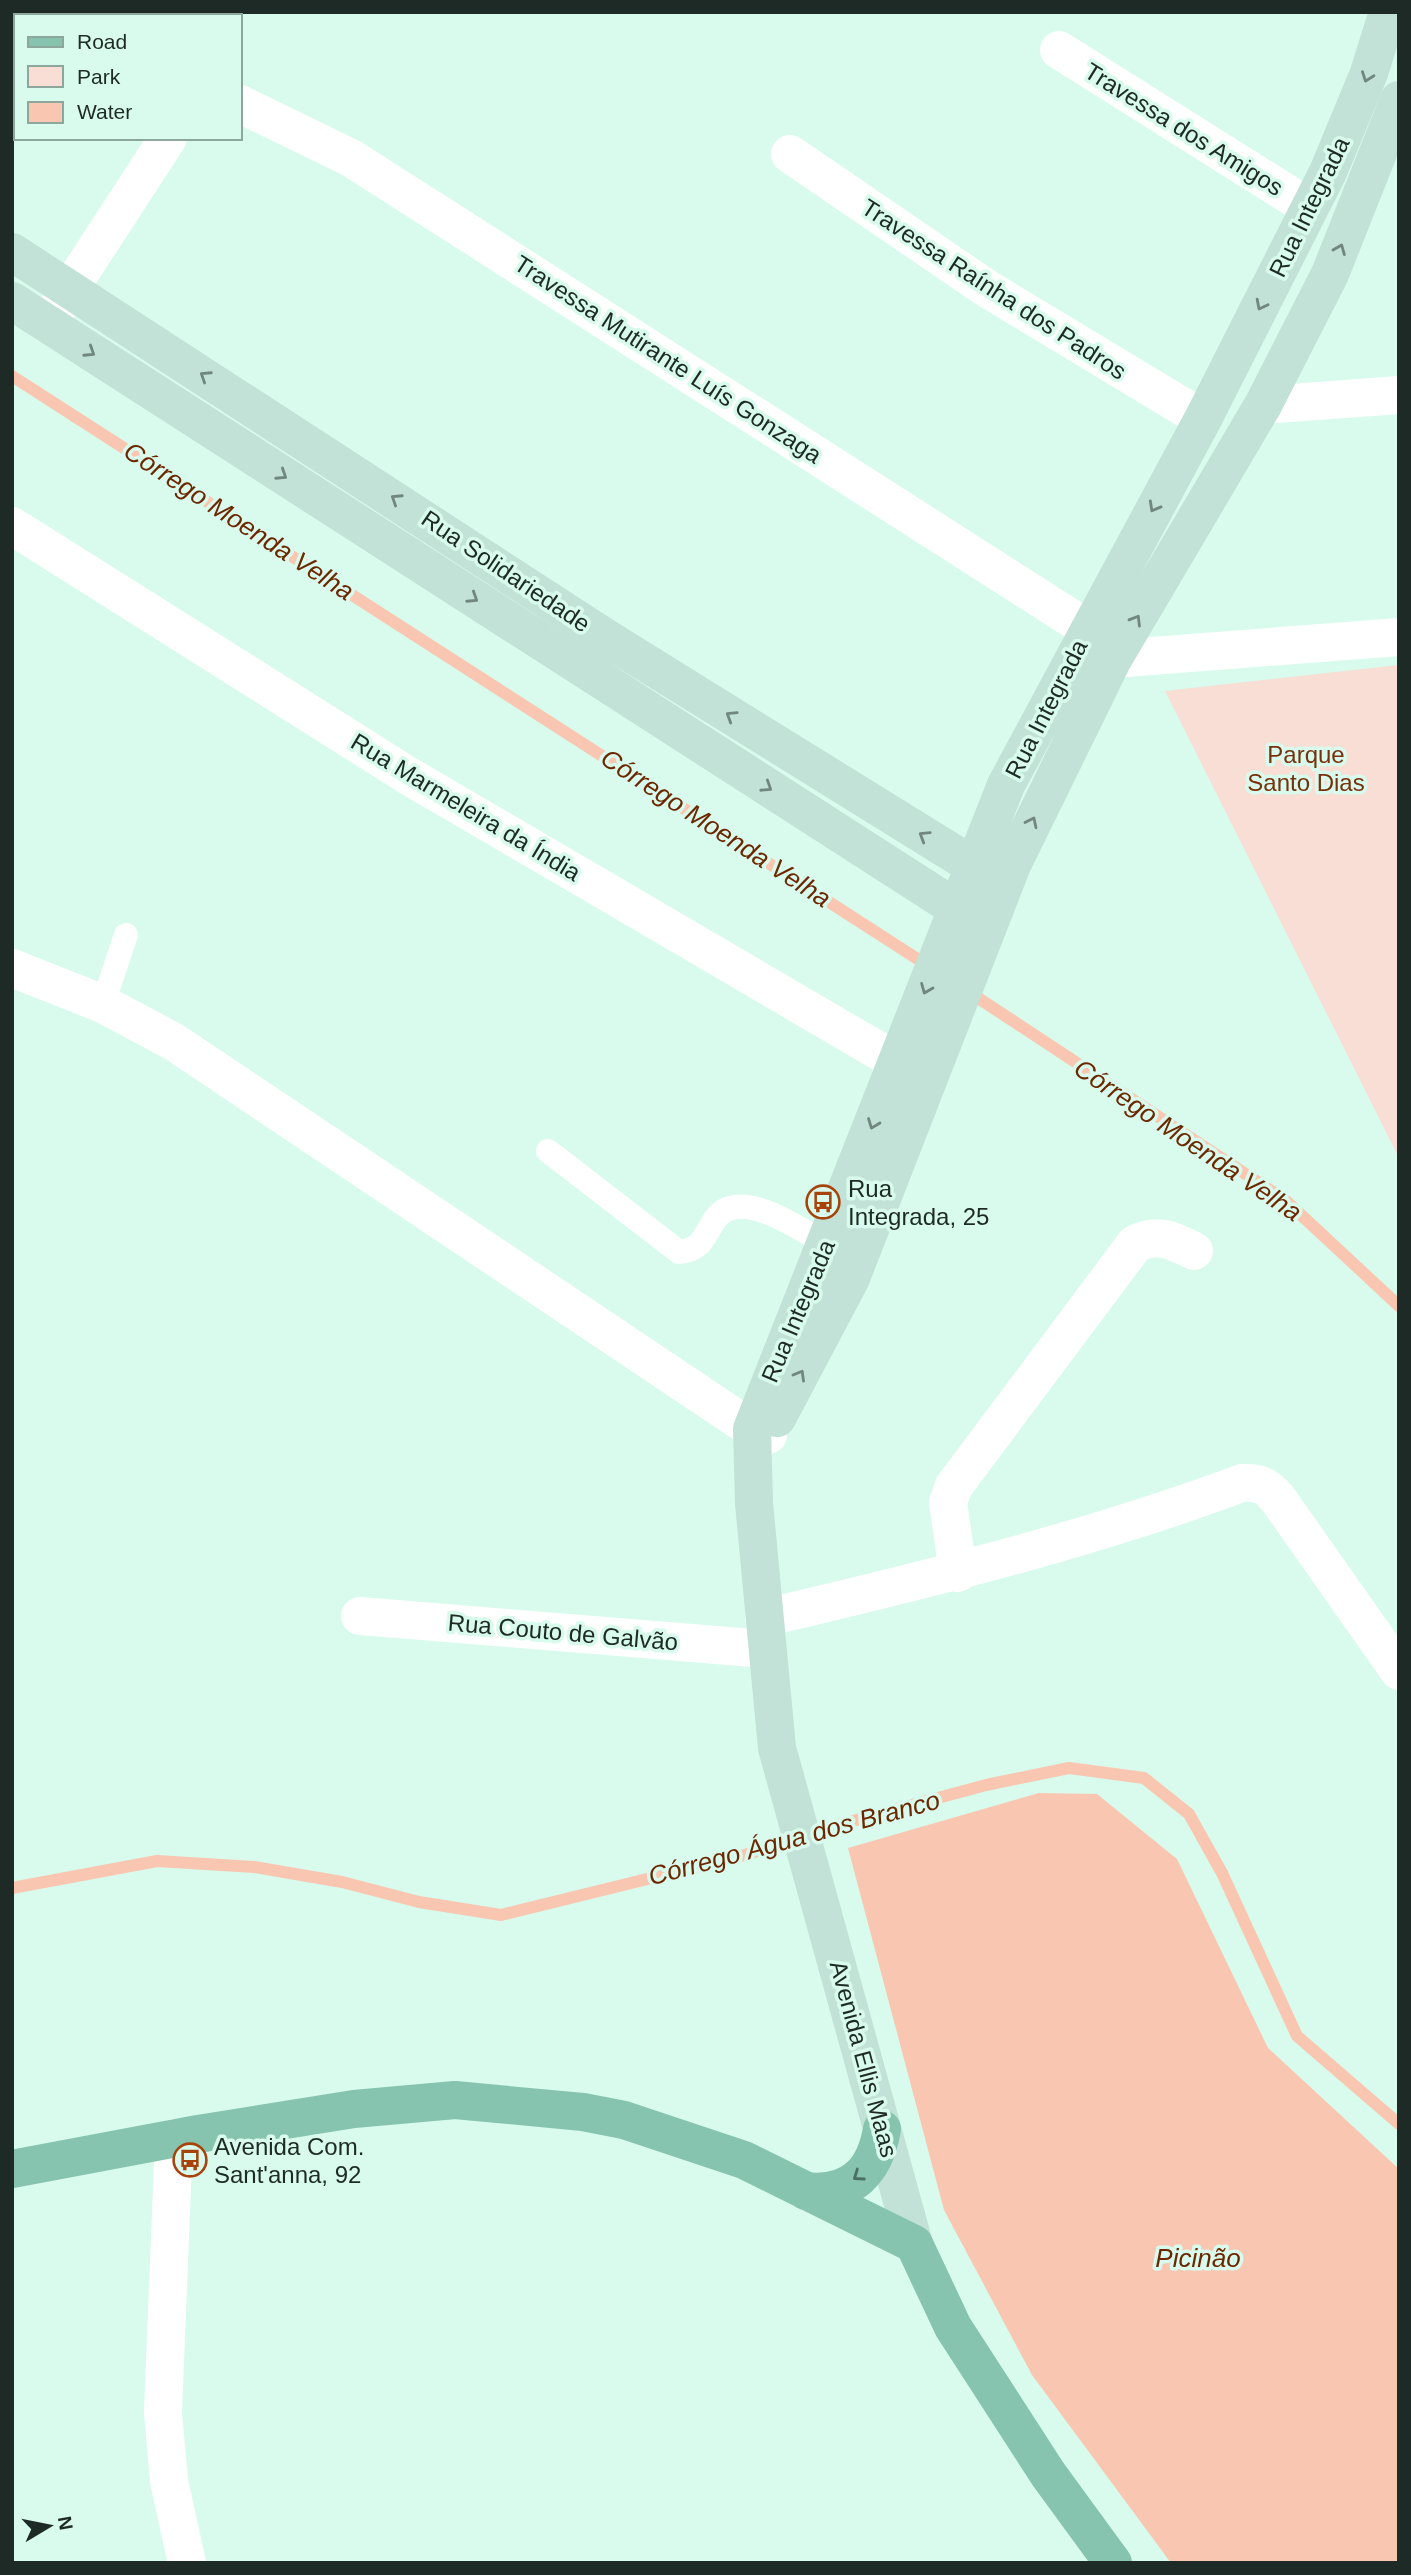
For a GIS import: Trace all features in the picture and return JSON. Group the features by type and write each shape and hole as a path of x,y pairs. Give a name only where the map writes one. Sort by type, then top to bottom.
{"main road":[{"name":"Rua Integrada","path":"988,875 1006,785 1087,629 1202,419 1310,208 1353,116 1388,12"},
{"name":"Rua Integrada","path":"760,1432 766,1388 826,1244 917,1056 988,875 1263,405 1330,274 1396,117"},
{"name":"Rua Solidariedade","path":"12,252 606,638 988,875"},
{"name":"Rua Solidariedade","path":"12,301 964,936"},
{"name":"Rua Integrada","path":"760,1432 851,1278 917,1056"},
{"name":"Avenida Ellis Maas","path":"760,1432 754,1503 777,1748 914,2244 953,2327 1048,2474 1113,2563"},
{"path":"12,2169 174,2138 354,2109 455,2100 520,2105 583,2112 663,2131 744,2160 914,2244"},
{"path":"806,2191 820,2192 838,2188 861,2176 878,2153 882,2129"}],"street":[{"name":"Travessa dos Amigos","path":"1059,50 1310,208"},
{"name":"Travessa Mutirante Luís Gonzaga","path":"242,105 351,158 1087,629"},
{"path":"1353,116 1396,117"},
{"path":"47,324 166,140"},
{"name":"Travessa Raínha dos Padros","path":"790,154 986,288 1202,419"},
{"path":"1263,405 1399,395"},
{"name":"Rua Marmeleira da Índia","path":"12,526 407,775 917,1056"},
{"path":"1112,659 1399,637"},
{"path":"12,968 103,1004 174,1042 760,1432"},
{"path":"958,1573 948,1502 954,1486 1135,1244 1144,1239 1168,1238 1194,1251"},
{"name":"Rua Couto de Galvão","path":"360,1616 765,1633 1162,1512 1242,1483 1260,1484 1278,1499 1399,1671"},
{"path":"174,2138 163,2412 169,2481 187,2563"}],"lane":[{"path":"103,1004 126,935"},
{"path":"548,1151 679,1252 691,1251 706,1240 717,1216 731,1208 759,1208 826,1244"}],"green space":[{"name":"Parque Santo Dias","path":"1399,665 1399,1158 1165,691"}],"water":[{"name":"Picinão","path":"1039,1793 1097,1794 1177,1859 1268,2048 1399,2169 1399,2563 1171,2563 1032,2375 944,2210 848,1848"}],"waterway":[{"name":"Córrego Moenda Velha","path":"12,376 930,967"},
{"name":"Córrego Moenda Velha","path":"969,992 1285,1200 1399,1306"},
{"name":"Córrego Água dos Branco","path":"12,1888 157,1861 254,1867 342,1882 419,1902 501,1915 745,1855 838,1825 986,1785 1069,1768 1144,1778 1189,1814 1222,1873 1297,2036 1399,2124"}],"place":[{"name":"Rua Integrada, 25","path":"823,1202"},
{"name":"Avenida Com. Sant'anna, 92","path":"190,2160"}]}
